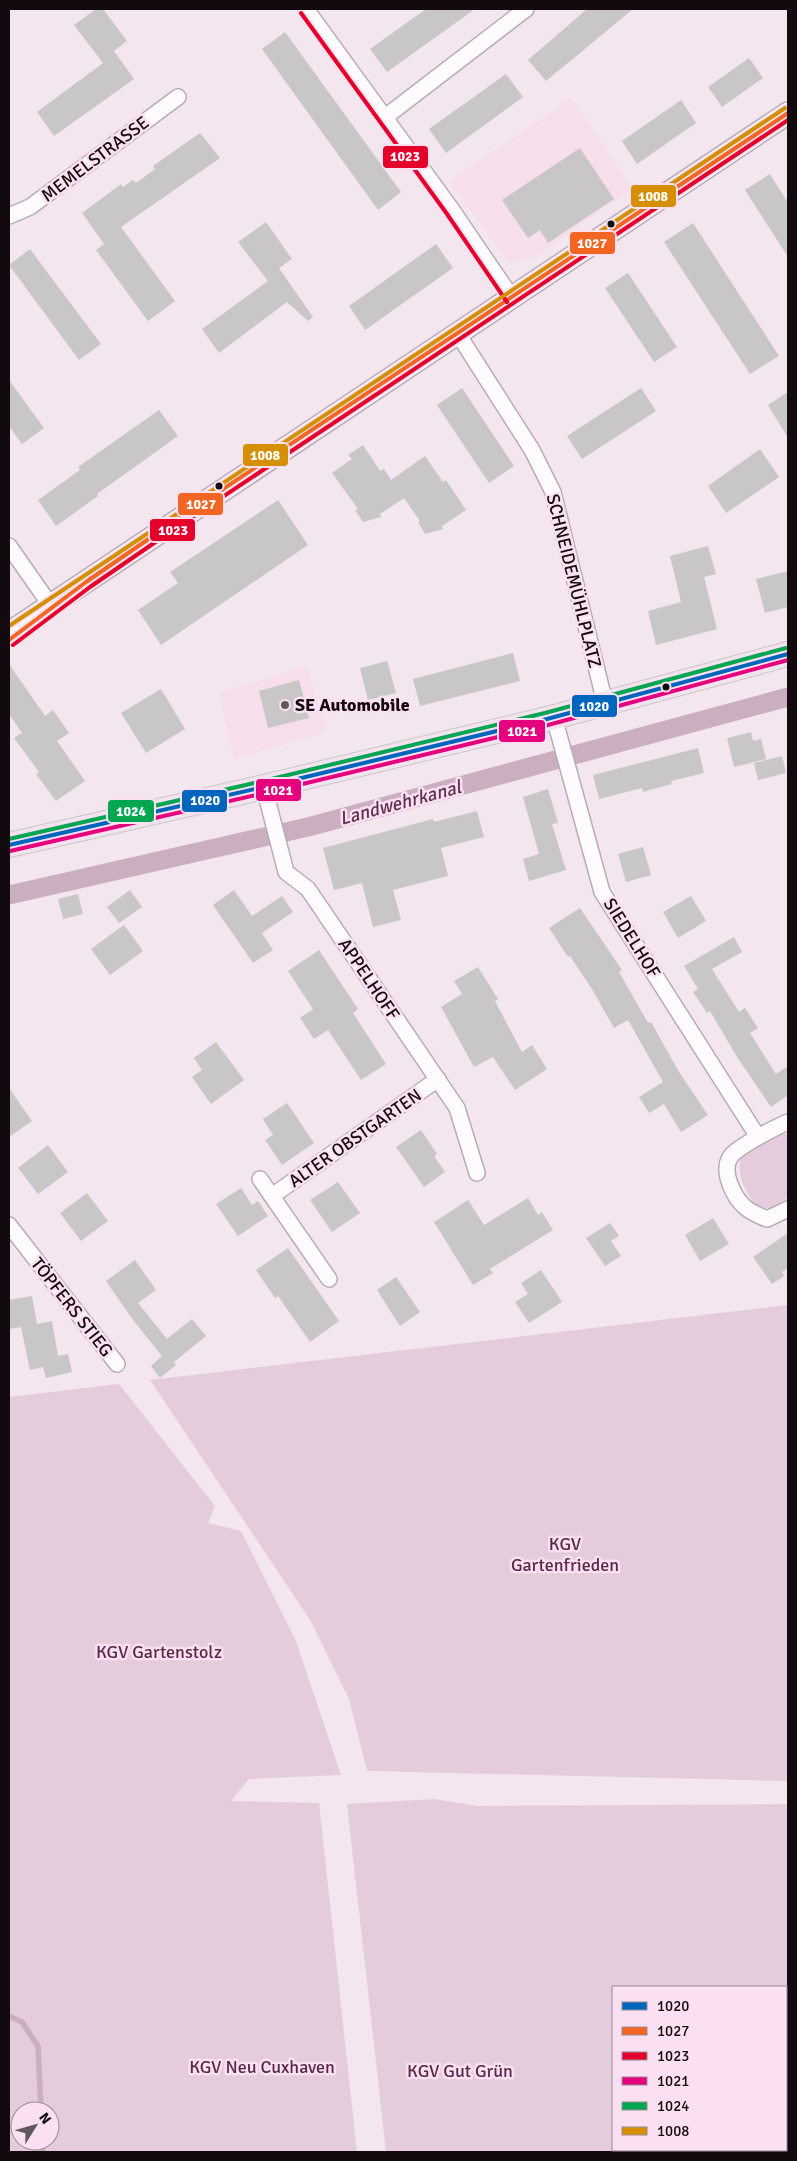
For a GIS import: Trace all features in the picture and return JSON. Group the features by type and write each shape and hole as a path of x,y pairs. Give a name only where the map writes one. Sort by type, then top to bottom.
{"main road":[{"path":"9,845 264,787 554,717 788,654"}],"street":[{"path":"306,9 452,210 512,298"},
{"path":"384,118 526,9"},
{"name":"MEMELSTRASSE","path":"9,216 30,207 178,97"},
{"path":"9,633 788,113"},
{"name":"SCHNEIDEMÜHLPLATZ","path":"458,334 532,450 553,492 605,703"},
{"path":"9,546 51,606"},
{"path":"9,640 51,606"},
{"name":"SIEDELHOF","path":"554,717 602,892 758,1137"},
{"name":"APPELHOFF","path":"264,787 286,872 308,889 457,1108 476,1173"},
{"name":"ALTER OBSTGARTEN","path":"272,1196 438,1080"},
{"path":"788,1122 758,1137 732,1156 727,1166 728,1178 734,1192 745,1208 767,1219 788,1209"},
{"name":"ALTER OBSTGARTEN","path":"260,1179 329,1279"},
{"name":"TÖPFERS STIEG","path":"9,1225 117,1364"}],"shaded area":[{"path":"571,98 632,188 535,258 509,262 449,182"},
{"path":"307,666 327,732 234,759 219,693"}],"green space":[{"path":"775,1134 788,1134 788,1198 769,1208 757,1208 741,1179 740,1158"},
{"name":"KGV Gartenfrieden","path":"788,1305 788,1781 367,1771 349,1699 310,1620 150,1380"},
{"path":"119,1384 215,1506 208,1523 241,1531 296,1641 341,1775 249,1779 231,1801 319,1803 357,2152 9,2152 9,1397"},
{"name":"KGV Gut Grün","path":"434,1799 478,1806 788,1804 788,2152 386,2152 347,1804"}],"building":[{"path":"96,9 103,9 127,41 114,51 134,79 54,136 37,112 103,63 74,25"},
{"path":"426,9 475,9 387,72 370,49"},
{"path":"587,9 633,9 546,81 528,60"},
{"path":"285,32 401,192 378,210 262,49"},
{"path":"749,58 763,78 722,107 708,87"},
{"path":"506,74 523,97 446,153 429,129"},
{"path":"681,100 696,123 637,164 622,141"},
{"path":"200,133 220,158 121,227 175,301 148,321 96,250 104,244 82,213 121,184 123,187 133,180 136,183 155,169 153,166"},
{"path":"580,148 614,199 548,243 540,230 528,238 502,200"},
{"path":"770,174 788,203 788,257 745,190"},
{"path":"266,222 292,259 279,268 313,317 308,321 287,302 219,353 202,329 268,281 238,242"},
{"path":"693,223 779,356 750,374 664,242"},
{"path":"436,244 453,268 365,330 349,306"},
{"path":"30,249 101,344 79,360 9,265"},
{"path":"628,273 677,347 654,362 605,288"},
{"path":"9,380 44,428 22,444 9,426"},
{"path":"462,388 514,466 489,483 437,405"},
{"path":"641,388 656,411 582,459 567,436"},
{"path":"788,392 788,438 768,405"},
{"path":"159,410 178,436 56,526 38,500 80,470 78,467"},
{"path":"363,445 380,471 384,469 391,480 425,456 443,482 446,480 466,510 442,526 443,529 425,534 418,522 420,521 404,498 380,514 381,517 363,522 355,510 358,509 332,473 352,459 348,455"},
{"path":"760,449 779,477 726,513 708,486"},
{"path":"278,500 308,545 161,645 138,610 178,583 170,572"},
{"path":"708,546 716,574 704,577 717,629 656,645 648,611 681,602 670,556"},
{"path":"788,571 788,607 765,613 756,579"},
{"path":"513,653 520,681 420,706 413,679"},
{"path":"387,661 396,693 368,700 360,668"},
{"path":"9,664 45,716 53,710 69,733 57,741 85,781 56,801 36,774 39,772 14,738 22,733 9,714"},
{"path":"299,680 309,718 268,728 259,691"},
{"path":"161,689 185,729 146,753 121,713"},
{"path":"751,732 753,741 761,739 766,759 734,767 727,738"},
{"path":"698,748 704,773 671,781 672,784 643,792 642,788 599,799 593,775"},
{"path":"782,756 786,773 758,780 754,763"},
{"path":"548,789 558,823 552,824 566,870 529,881 523,859 539,854 523,797"},
{"path":"477,811 484,837 441,848 448,876 393,890 401,920 373,927 362,883 334,890 323,848 433,819 434,822"},
{"path":"643,847 651,875 626,882 618,854"},
{"path":"130,890 142,907 119,923 107,907"},
{"path":"234,890 252,916 282,896 293,912 262,933 273,950 253,963 213,905"},
{"path":"78,894 83,914 63,919 58,899"},
{"path":"691,896 706,921 678,938 663,912"},
{"path":"580,908 622,970 619,972 648,1023 651,1022 679,1072 708,1115 681,1132 664,1104 649,1113 639,1097 663,1082 628,1020 614,1028 592,989 549,928"},
{"path":"124,925 143,951 110,975 91,949"},
{"path":"734,937 742,952 712,969 739,1012 745,1008 758,1028 750,1033 776,1074 788,1066 788,1095 771,1107 737,1057 710,1011 707,1013 693,992 698,989 684,966"},
{"path":"319,950 358,1009 353,1013 386,1064 361,1080 328,1030 314,1039 300,1018 313,1009 288,971"},
{"path":"478,967 498,999 495,1001 522,1052 532,1045 547,1069 515,1090 493,1057 474,1067 441,1007 462,994 454,981"},
{"path":"216,1042 244,1080 211,1104 192,1077 202,1070 194,1058"},
{"path":"9,1088 32,1121 9,1137"},
{"path":"287,1103 314,1143 282,1165 265,1140 273,1135 263,1119"},
{"path":"421,1130 437,1154 434,1156 445,1172 424,1187 396,1147"},
{"path":"48,1145 68,1172 38,1194 18,1168"},
{"path":"338,1182 360,1213 332,1232 310,1200"},
{"path":"241,1188 252,1205 258,1201 268,1216 238,1236 216,1204"},
{"path":"87,1193 108,1221 81,1241 60,1213"},
{"path":"528,1198 538,1215 542,1212 553,1230 490,1269 493,1273 473,1285 434,1222 468,1200 484,1225"},
{"path":"713,1218 729,1244 700,1261 685,1235"},
{"path":"610,1223 619,1236 611,1241 621,1256 605,1266 586,1238"},
{"path":"788,1233 788,1268 782,1272 784,1276 772,1284 753,1257"},
{"path":"288,1248 339,1321 310,1342 278,1296 275,1298 256,1270"},
{"path":"135,1260 156,1290 138,1303 167,1339 192,1319 206,1336 174,1362 176,1365 160,1378 151,1366 162,1356 133,1320 106,1281"},
{"path":"541,1270 562,1302 529,1323 515,1302 528,1294 521,1283"},
{"path":"396,1277 420,1312 400,1326 377,1290"},
{"path":"32,1296 37,1324 52,1321 58,1356 68,1354 72,1372 46,1378 43,1367 30,1370 21,1327 9,1329 9,1300"}],"waterway":[{"name":"Landwehrkanal","path":"9,895 308,827 788,697"},
{"path":"9,2016 22,2022 38,2046 41,2101"}],"transit line":[{"name":"1023","path":"301,13 447,214 507,302"},
{"name":"1008","path":"9,626 785,108"},
{"name":"1027","path":"9,640 86,582 166,527 788,113"},
{"name":"1023","path":"13,645 90,587 170,532 788,120"},
{"name":"1024","path":"9,839 263,781 545,713 786,648"},
{"name":"1020","path":"9,845 264,787 547,719 788,654"},
{"name":"1021","path":"10,851 265,793 548,725 788,660"}],"place":[{"name":"SE Automobile","path":"285,705"}],"park label":[{"name":"KGV Gartenstolz","path":"159,1652"},
{"name":"KGV Neu Cuxhaven","path":"262,2067"}]}
